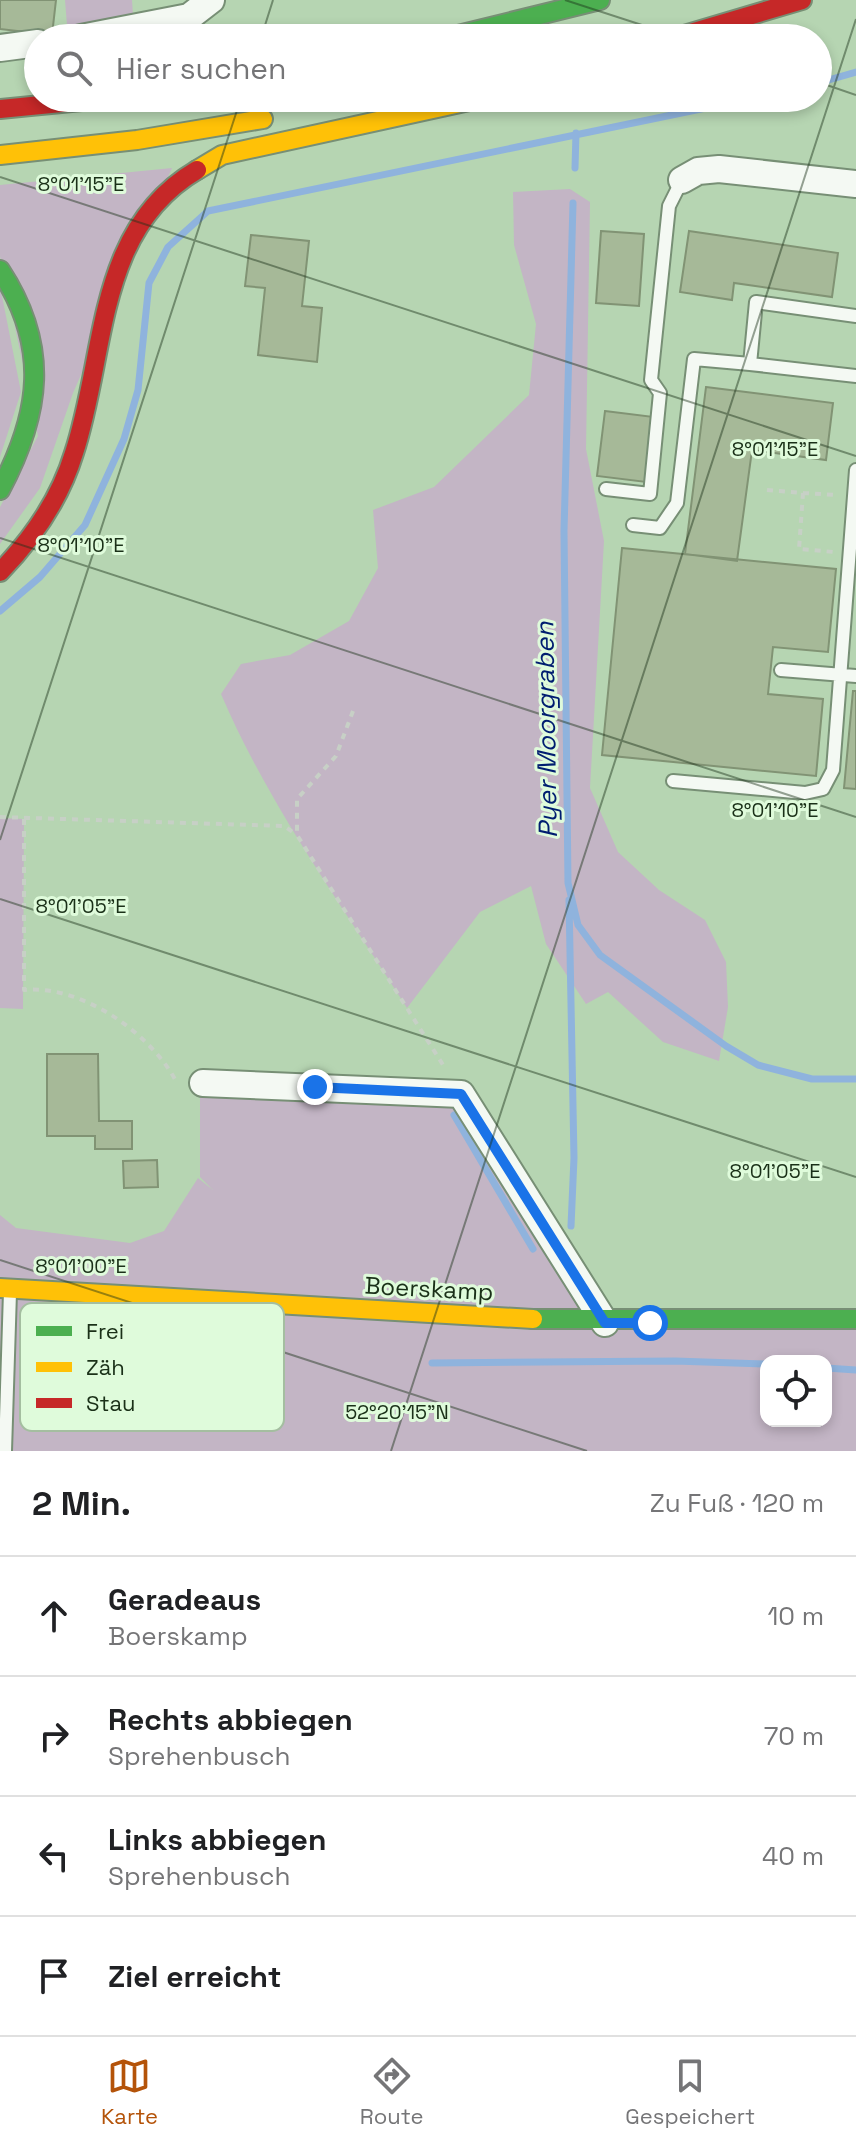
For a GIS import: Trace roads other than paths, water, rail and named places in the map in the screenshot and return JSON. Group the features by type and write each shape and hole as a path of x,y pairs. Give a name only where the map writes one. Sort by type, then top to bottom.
{"main road":[{"path":"503,24 600,0"},
{"path":"721,24 802,0"},
{"path":"0,109 24,107"},
{"path":"0,572 38,529 62,486 79,438 104,310 116,267 134,227 159,196 192,169 222,155 419,112"},
{"path":"0,155 137,140 277,117"},
{"path":"0,270 26,316 35,359 34,409 20,456 0,490"},
{"name":"Boerskamp","path":"5,1288 262,1303"},
{"name":"Boerskamp","path":"284,1304 605,1323 856,1319"}],"street":[{"path":"153,24 189,17 211,0"},
{"path":"0,48 24,45"},
{"path":"682,180 698,171 719,169 856,184"},
{"path":"203,1083 461,1094 605,1323"}],"lane":[{"path":"606,489 650,494 660,393 651,380 669,206 682,180"},
{"path":"750,364 756,302 856,316"},
{"path":"633,525 660,528 677,503 694,359 856,376"},
{"path":"673,781 805,793 823,789 833,770 856,470"},
{"path":"781,670 856,676"},
{"path":"5,1288 5,1451"}],"waterway":[{"path":"832,79 856,72"},
{"path":"0,611 40,577 85,525 124,439 138,390 149,283 168,247 208,211 686,112"},
{"name":"Pyer Moorgraben","path":"575,168 576,133"},
{"name":"Pyer Moorgraben","path":"573,203 564,531 568,883 578,925 600,955 726,1046 758,1065 812,1079 856,1079"},
{"path":"569,900 574,1158 571,1226"},
{"path":"454,1115 533,1249"},
{"path":"432,1363 675,1361 760,1364"},
{"path":"832,1368 856,1370"}]}
